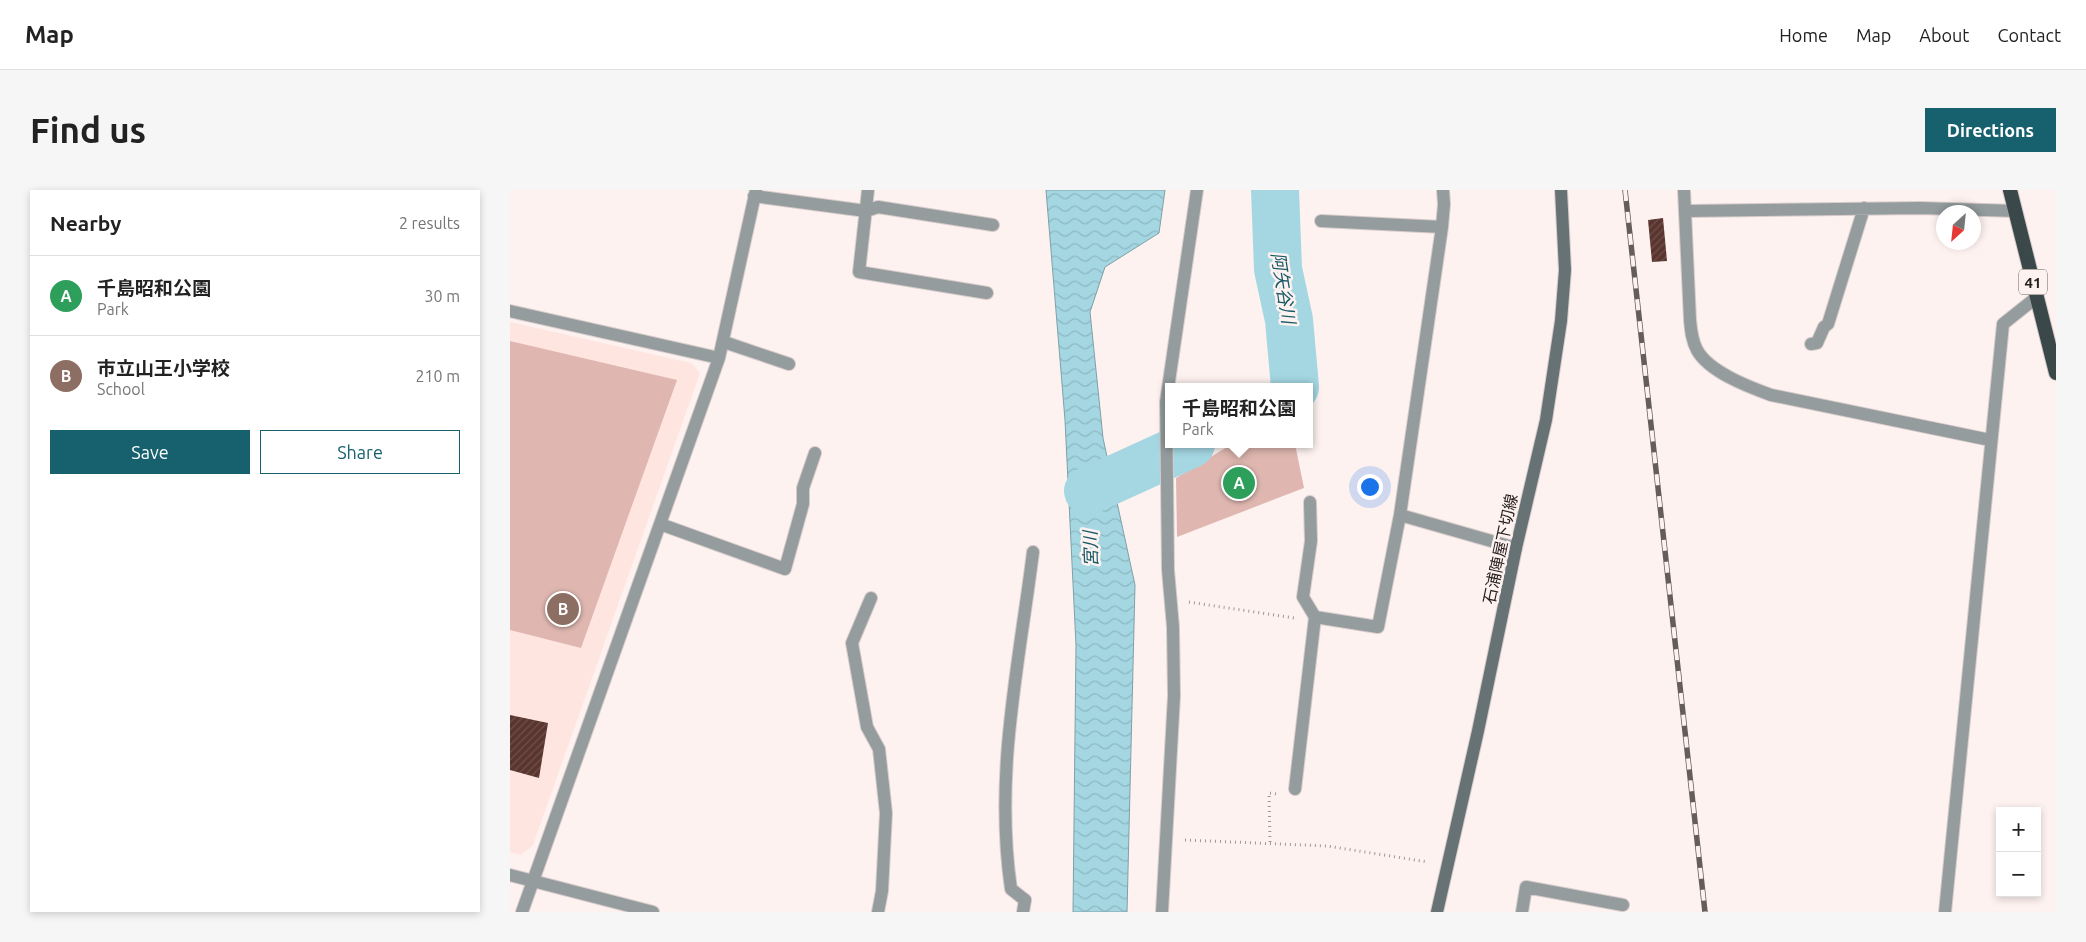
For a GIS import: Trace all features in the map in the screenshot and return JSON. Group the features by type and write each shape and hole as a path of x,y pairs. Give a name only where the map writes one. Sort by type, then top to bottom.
{"highway":[{"name":"41","path":"2010,190 2056,373"}],"main road":[{"name":"石浦陣屋下切線","path":"1437,912 1446,864 1478,731 1516,548 1546,420 1561,321 1565,270 1561,190"}],"street":[{"path":"868,190 859,272 986,293"},
{"path":"1169,383 1197,190"},
{"path":"1315,619 1378,627 1400,515 1442,227 1443,190"},
{"path":"1684,190 1690,320 1696,346 1708,363 1747,386 1770,395 1990,440"},
{"path":"522,912 719,358 755,193 866,212 878,207 993,225"},
{"path":"1686,211 1864,208 2016,211"},
{"path":"1811,344 1817,343 1824,327 1828,324 1864,208"},
{"path":"1321,221 1442,227"},
{"path":"1945,912 1990,440 2003,324 2037,298"},
{"path":"510,311 719,358"},
{"path":"724,342 789,364"},
{"path":"1162,912 1174,696 1171,599 1168,570 1167,448"},
{"path":"660,524 784,569 803,504 803,488 815,453"},
{"path":"1295,789 1315,619 1303,597 1312,541 1310,502"},
{"path":"1400,515 1516,548"},
{"path":"1024,906 1011,888 1006,850 1005,769 1016,671 1033,552"},
{"path":"871,598 852,643 867,727 879,749 886,813 882,891 878,912"},
{"path":"510,875 653,912"},
{"path":"1522,912 1526,887 1622,908"}],"path":[{"path":"1171,599 1315,619"},
{"path":"1270,842 1269,793 1283,795"},
{"path":"1167,839 1270,842 1327,846 1446,864"}],"shaded area":[{"path":"510,322 691,363 700,373 533,845 521,855 510,852"},
{"path":"510,341 677,380 581,648 510,630"},
{"path":"1225,448 1296,448 1304,488 1177,537 1176,478"}],"water":[{"name":"宮川","path":"1046,190 1165,190 1159,233 1105,267 1090,312 1103,438 1135,585 1127,912 1073,912 1076,645 1065,420"}],"building":[{"path":"1663,218 1667,261 1652,262 1648,220"},
{"path":"510,715 548,723 539,778 510,770"}],"waterway":[{"name":"阿矢谷川","path":"1275,190 1278,269 1289,320 1295,383"},
{"name":"阿矢谷川","path":"1088,491 1182,448"}],"railway":[{"path":"1625,190 1705,912"}],"place":[{"name":"千島昭和公園","path":"1239,483"},
{"name":"市立山王小学校","path":"563,609"}]}
